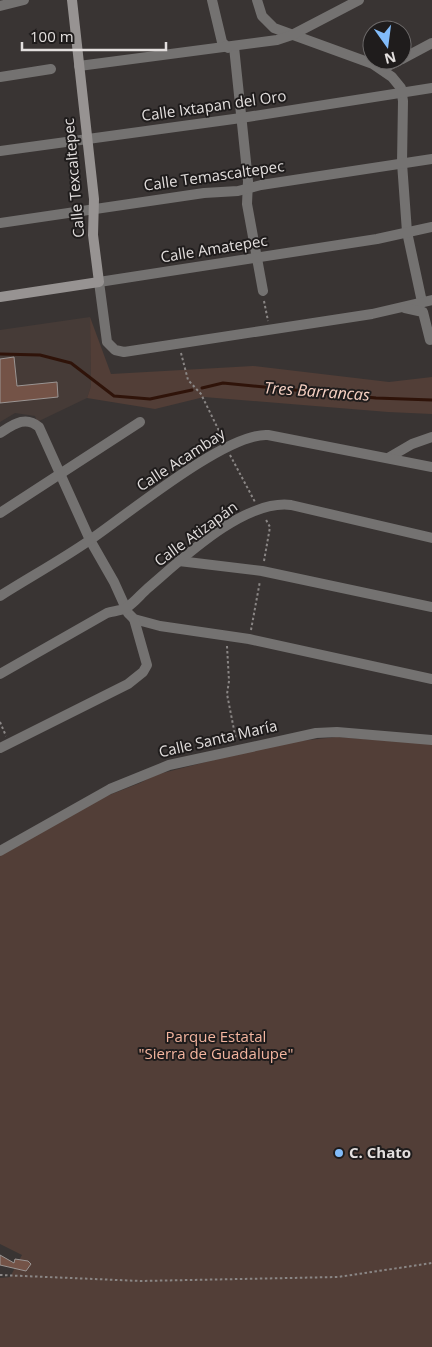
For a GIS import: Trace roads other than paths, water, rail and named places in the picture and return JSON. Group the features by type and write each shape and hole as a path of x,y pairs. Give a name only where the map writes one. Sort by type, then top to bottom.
{"street":[{"path":"0,6 24,0"},
{"name":"Calle Texcaltepec","path":"72,0 94,208 94,235 107,342 114,350 124,352 372,314 400,307"},
{"path":"212,0 222,42 231,48 242,118 248,188 247,204 263,291"},
{"path":"257,0 262,16 269,25 292,35 362,58"},
{"path":"79,66 231,48 276,40 292,35 359,0"},
{"path":"412,53 432,43"},
{"path":"0,77 52,69"},
{"path":"383,70 397,82 402,92 402,163 407,232 427,301 400,307"},
{"name":"Calle Ixtapan del Oro","path":"0,151 242,118 432,88"},
{"name":"Calle Temascaltepec","path":"0,223 94,208 248,188 432,159"},
{"name":"Calle Amatepec","path":"0,297 377,239 432,227"},
{"path":"400,307 423,312 430,340"},
{"path":"0,433 19,422 27,420 39,427 62,474 90,540 114,582 125,608 134,619 147,660 143,672 120,688 4,745"},
{"path":"0,513 140,422"},
{"name":"Calle Acambay","path":"0,596 90,540 226,446 254,435 268,435 432,467"},
{"path":"388,458 412,444 432,437"},
{"name":"Calle Atizapán","path":"0,674 107,613 125,608 180,561 218,532 259,509 281,504 290,505 432,538"},
{"path":"180,561 262,571 432,607"},
{"path":"134,619 160,626 249,639 432,678"},
{"name":"Calle Santa María","path":"0,851 110,789 169,765 323,732 432,740"}],"waterway":[{"name":"Tres Barrancas","path":"0,354 40,355 71,363 114,396 150,399 192,390"},
{"name":"Tres Barrancas","path":"202,388 223,383 376,398 432,400"}],"place":[{"name":"C. Chato","path":"339,1153"}],"park label":[{"name":"Parque Estatal \"Sierra de Guadalupe\"","path":"216,1046"}]}
